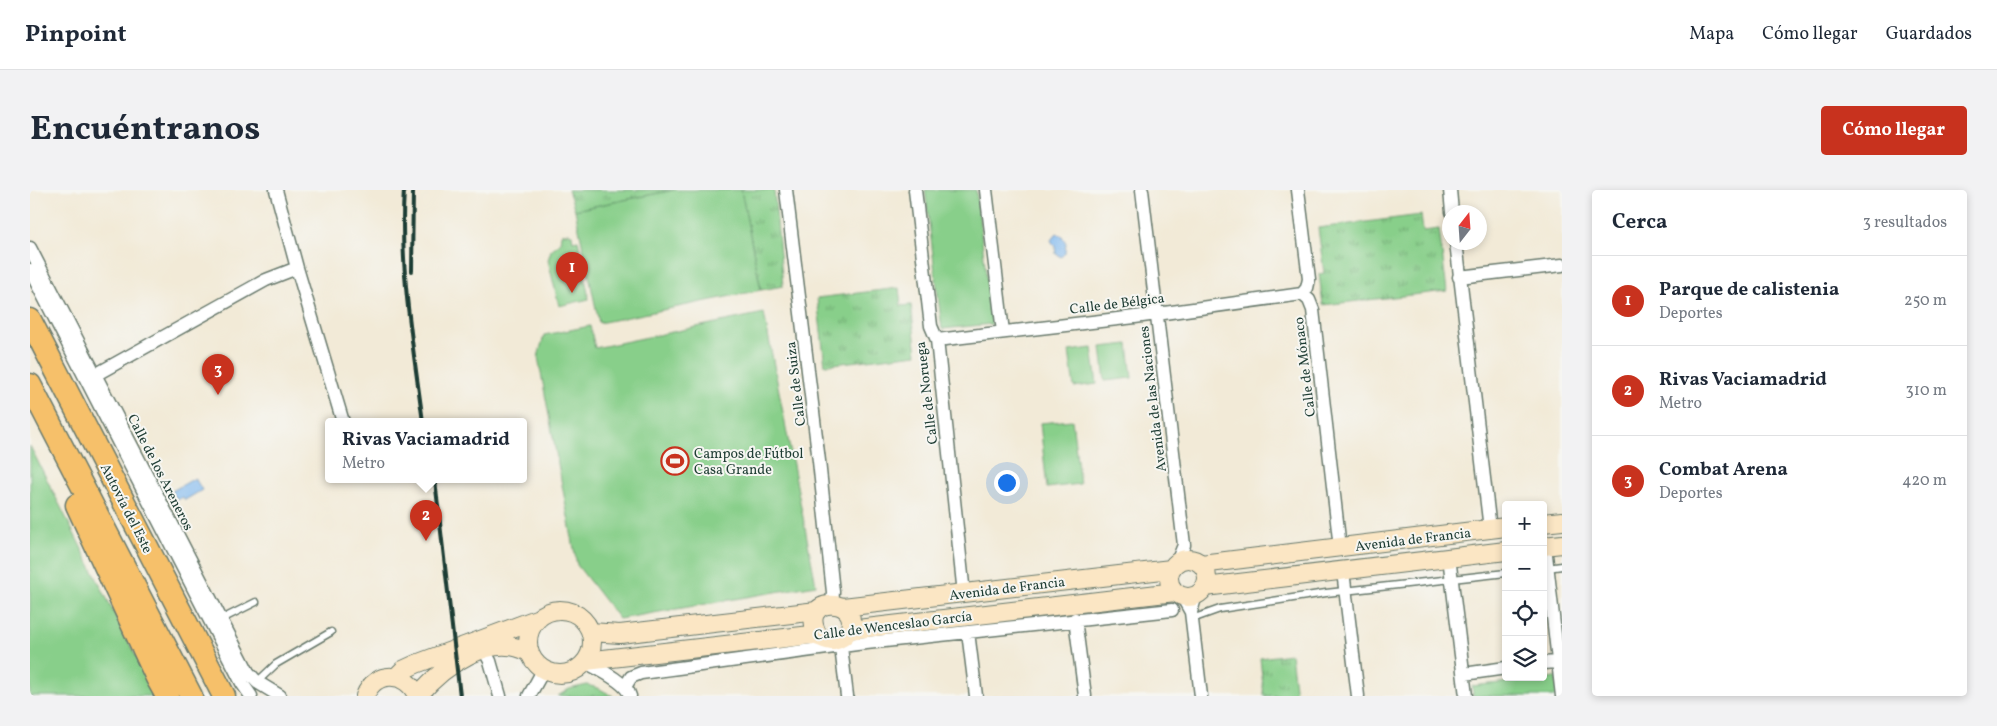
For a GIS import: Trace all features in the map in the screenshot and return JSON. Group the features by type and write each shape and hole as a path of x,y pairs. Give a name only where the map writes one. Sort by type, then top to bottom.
{"highway":[{"name":"Autovía del Este","path":"30,320 224,696"},
{"name":"Autovía del Este","path":"30,385 191,696"},
{"path":"47,418 51,449 162,690"}],"street":[{"path":"276,190 296,268 342,418"},
{"name":"Calle de Suiza","path":"786,190 833,592 830,607"},
{"name":"Calle de Noruega","path":"915,190 931,326 937,340 964,594"},
{"path":"986,190 1003,332"},
{"name":"Avenida de las Naciones","path":"1142,190 1186,560"},
{"path":"1298,190 1308,280 1307,288 1302,294"},
{"path":"1450,190 1451,205"},
{"name":"Calle de los Areneros","path":"30,248 248,672 257,682 280,696"},
{"path":"1457,250 1459,277 1498,528"},
{"path":"1459,277 1562,265"},
{"path":"95,375 266,280 296,268"},
{"name":"Calle de los Areneros","path":"30,270 242,683 251,696"},
{"name":"Calle de Bélgica","path":"937,340 1157,314 1302,294"},
{"name":"Calle de Mónaco","path":"1302,294 1310,300 1313,310 1340,548"},
{"path":"1547,522 1562,520"},
{"name":"Avenida de Francia","path":"591,632 602,635 620,634 830,607 964,594 1186,560 1340,548 1498,528"},
{"path":"1547,559 1550,545"},
{"name":"Avenida de Francia","path":"586,661 818,635 828,641 1190,600 1343,570 1502,551"},
{"path":"1449,557 1466,696"},
{"path":"1190,600 1170,585 1169,576 1186,560 1206,571 1207,579 1190,600 1201,696"},
{"path":"1343,570 1358,696"},
{"path":"1547,584 1562,696"},
{"path":"818,635 814,627 814,618 830,607 848,614 850,622 844,638 847,696"},
{"path":"396,677 403,670 416,664 540,618 556,610 570,612 582,618 591,632 592,647 586,661 578,669 558,674 544,669 535,661 530,653 529,634 533,625 540,618"},
{"name":"Calle de Wenceslao García","path":"627,691 634,674 844,638 968,632 1172,610"},
{"path":"1075,619 1085,696"},
{"path":"968,632 976,696"},
{"path":"364,696 376,680 387,676 396,677 408,682 418,696 432,679 444,670 473,654 499,645 522,648 530,653"},
{"path":"484,650 490,661 500,696"},
{"path":"586,661 606,673 627,691"},
{"path":"1547,663 1557,662"},
{"path":"529,696 544,669"},
{"path":"1464,674 1502,669"}],"lane":[{"path":"1547,569 1562,566"},
{"path":"1190,600 1220,609 1346,591 1502,574"},
{"path":"220,620 256,602"},
{"path":"257,682 276,664 331,632"}],"green space":[{"path":"568,190 674,190 575,210"},
{"path":"674,190 741,190 761,290 599,323 575,210"},
{"path":"741,190 774,190 783,286 761,290"},
{"path":"925,190 976,190 992,324 942,329"},
{"path":"1421,215 1423,231 1439,229 1447,291 1323,305 1319,274 1324,273 1318,228"},
{"path":"561,234 572,234 573,241 578,240 589,299 559,306 548,260 551,250 560,243"},
{"path":"899,288 901,306 911,305 917,354 825,365 817,298"},
{"name":"Campos de Fútbol Casa Grande","path":"764,313 816,585 619,619 577,565 538,357 544,335 590,326 595,348"},
{"path":"1128,344 1132,378 1105,381 1101,347"},
{"path":"1092,348 1097,384 1074,387 1069,351"},
{"path":"1072,420 1080,484 1047,488 1040,423"},
{"path":"30,446 156,696 30,696"},
{"path":"1291,654 1296,696 1264,696 1260,658"},
{"path":"1556,677 1558,696 1473,696 1472,686 1519,681 1547,681 1547,678"},
{"path":"587,685 598,688 613,696 558,696 569,689"}],"water":[{"path":"1057,233 1062,236 1066,243 1065,253 1061,257 1056,254 1051,240"},
{"path":"195,478 202,490 185,500 183,497 177,500 172,491"}],"railway":[{"path":"404,190 403,248 405,277 422,418"},
{"path":"412,271 413,190"},
{"path":"435,483 460,696"}],"place":[{"name":"Parque de calistenia","path":"572,293"},
{"name":"Combat Arena","path":"218,395"},
{"name":"Campos de Fútbol Casa Grande","path":"675,461"},
{"name":"Rivas Vaciamadrid","path":"426,541"}]}
